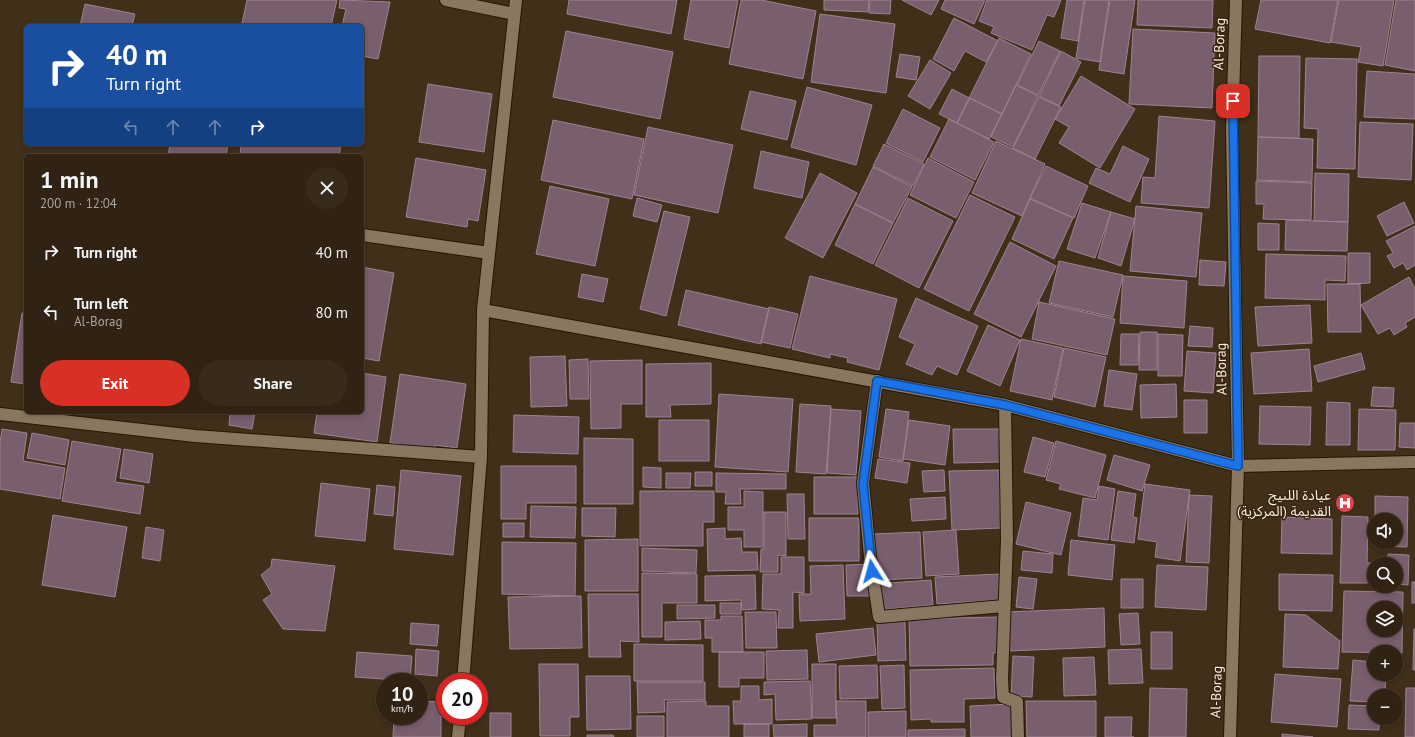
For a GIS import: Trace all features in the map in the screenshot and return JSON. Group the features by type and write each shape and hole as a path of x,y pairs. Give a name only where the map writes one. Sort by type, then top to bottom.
{"street":[{"path":"446,0 514,14"},
{"path":"463,673 481,457 483,310 516,0"},
{"name":"Al-Borag","path":"1230,737 1238,466 1232,130 1236,0"},
{"path":"364,235 489,252"},
{"path":"483,310 1005,405 1238,466 1415,462"},
{"path":"877,381 863,484 870,556 879,617 1004,606"},
{"path":"1005,405 1007,539 1002,679 1003,697 1017,702 1018,737"},
{"path":"0,414 195,436 481,457"},
{"path":"458,737 459,725"}],"building":[{"path":"247,0 337,0 331,24 242,23"},
{"path":"340,0 390,2 378,59 364,56 364,24 342,24 346,9 339,8"},
{"path":"569,0 677,0 671,34 567,14"},
{"path":"691,0 738,0 729,48 684,39"},
{"path":"741,0 761,0 816,11 803,79 729,64"},
{"path":"824,0 869,0 868,12 824,10"},
{"path":"870,0 891,0 890,14 869,13"},
{"path":"902,0 939,0 931,15"},
{"path":"945,0 985,0 974,24 941,9"},
{"path":"987,0 1061,0 1054,17 1047,15 1032,50 991,33 994,27 979,21"},
{"path":"1067,0 1084,0 1078,41 1061,38"},
{"path":"1085,0 1109,0 1100,62 1076,58"},
{"path":"1110,0 1135,0 1124,74 1099,70"},
{"path":"1138,0 1213,0 1212,28 1137,25"},
{"path":"1261,0 1338,0 1330,43 1255,29"},
{"path":"1339,0 1394,0 1383,66 1358,62 1361,47 1331,42"},
{"path":"1396,0 1415,0 1415,71 1385,65"},
{"path":"85,4 135,14 132,24 80,24"},
{"path":"820,14 895,24 886,93 811,82"},
{"path":"954,18 998,41 986,62 965,51 954,71 933,59"},
{"path":"1133,29 1215,33 1212,108 1129,104"},
{"path":"566,31 673,52 660,119 553,97"},
{"path":"999,38 1031,54 1002,114 969,98"},
{"path":"1039,41 1060,51 1038,95 1017,85"},
{"path":"1061,51 1081,62 1059,106 1039,96"},
{"path":"900,54 920,57 916,80 896,77"},
{"path":"1259,56 1300,56 1299,138 1258,137"},
{"path":"1306,58 1357,59 1355,169 1317,168 1318,129 1304,128"},
{"path":"930,60 951,73 930,109 908,96"},
{"path":"1367,71 1415,74 1415,119 1364,117"},
{"path":"1081,76 1135,109 1100,168 1059,143 1069,127 1055,119"},
{"path":"428,84 492,94 484,152 419,142"},
{"path":"1016,85 1038,96 1013,147 991,137"},
{"path":"807,87 872,105 856,165 791,147"},
{"path":"952,89 969,98 957,123 939,114"},
{"path":"750,91 796,101 787,140 741,129"},
{"path":"1039,97 1061,107 1035,159 1013,148"},
{"path":"970,98 1002,114 989,139 957,123"},
{"path":"903,109 940,128 923,162 886,143"},
{"path":"1159,116 1215,121 1209,208 1141,203 1143,177 1155,178"},
{"path":"949,119 994,142 975,180 930,157"},
{"path":"553,120 644,139 632,199 541,180"},
{"path":"1360,122 1413,124 1411,180 1358,177"},
{"path":"648,127 733,145 718,213 634,195"},
{"path":"1258,137 1313,139 1312,182 1257,180"},
{"path":"996,141 1045,164 1022,216 972,193"},
{"path":"884,144 924,164 913,186 873,166"},
{"path":"170,146 228,146 226,154 168,154"},
{"path":"241,146 341,146 339,154 240,154"},
{"path":"1123,146 1149,159 1130,202 1089,183 1096,168 1110,174"},
{"path":"761,151 809,162 802,198 754,188"},
{"path":"416,158 486,170 478,221 468,219 467,227 406,217"},
{"path":"928,158 974,182 956,218 910,195"},
{"path":"1046,166 1088,186 1074,218 1030,198"},
{"path":"873,167 912,187 893,223 855,204"},
{"path":"820,173 857,193 823,258 785,238"},
{"path":"1315,173 1349,174 1348,222 1314,221"},
{"path":"1256,181 1312,183 1311,220 1263,219 1264,204 1256,204"},
{"path":"550,186 609,199 595,266 536,254"},
{"path":"970,195 1015,217 969,311 924,289"},
{"path":"637,198 662,205 657,222 633,216"},
{"path":"908,198 953,221 919,288 875,265"},
{"path":"1030,199 1073,218 1054,259 1012,239"},
{"path":"1404,202 1414,223 1387,236 1377,216"},
{"path":"1082,203 1111,212 1095,258 1067,249"},
{"path":"855,204 893,223 873,264 835,245"},
{"path":"1136,206 1202,213 1196,277 1130,271"},
{"path":"664,211 690,217 666,316 640,309"},
{"path":"1111,212 1135,219 1121,266 1098,258"},
{"path":"1286,220 1348,222 1347,251 1285,250"},
{"path":"1258,223 1279,224 1279,250 1258,250"},
{"path":"1415,226 1415,265 1407,270 1403,263 1394,268 1387,256 1393,253 1386,241"},
{"path":"1010,242 1056,266 1021,337 974,314"},
{"path":"1348,253 1370,253 1370,283 1348,284"},
{"path":"1266,254 1346,256 1345,281 1325,280 1325,300 1265,298"},
{"path":"1200,260 1226,262 1224,286 1199,285"},
{"path":"1059,261 1123,275 1113,317 1049,303"},
{"path":"364,267 394,273 379,361 364,358"},
{"path":"582,274 608,279 603,302 578,297"},
{"path":"810,276 897,299 879,370 847,362 848,358 830,354 830,358 792,349"},
{"path":"1123,276 1187,281 1184,328 1120,323"},
{"path":"1409,277 1415,289 1415,317 1405,323 1407,327 1394,335 1390,328 1378,334 1361,305"},
{"path":"1327,284 1360,284 1361,332 1328,332"},
{"path":"686,290 769,309 761,344 678,325"},
{"path":"916,298 978,326 957,375 937,366 932,375 906,364 915,344 899,337"},
{"path":"1039,302 1115,319 1107,355 1032,339"},
{"path":"1310,305 1312,343 1258,346 1255,307"},
{"path":"769,307 798,314 790,348 761,342"},
{"path":"22,313 24,313 24,384 11,382"},
{"path":"988,325 1020,340 1000,386 967,371"},
{"path":"1190,326 1213,328 1212,347 1188,346"},
{"path":"1140,332 1157,332 1157,370 1139,370"},
{"path":"1121,334 1139,334 1138,365 1120,365"},
{"path":"1158,334 1183,335 1182,376 1158,376"},
{"path":"1021,339 1063,348 1052,400 1010,391"},
{"path":"1064,348 1106,357 1095,407 1054,397"},
{"path":"1309,349 1312,391 1254,394 1251,353"},
{"path":"1187,351 1216,353 1213,393 1184,391"},
{"path":"1361,353 1365,369 1318,382 1314,366"},
{"path":"565,356 567,406 531,407 530,357"},
{"path":"588,359 589,399 570,399 569,360"},
{"path":"642,360 642,404 621,404 621,428 591,429 590,361"},
{"path":"711,363 711,404 670,405 671,417 646,417 646,364"},
{"path":"1109,370 1137,374 1132,410 1104,406"},
{"path":"364,373 386,377 377,442 314,433 317,414 364,414"},
{"path":"400,374 466,384 457,448 435,445 435,449 390,443"},
{"path":"1176,384 1177,417 1141,418 1140,385"},
{"path":"1373,387 1394,388 1393,407 1371,406"},
{"path":"719,394 793,399 788,472 715,467"},
{"path":"1184,400 1207,400 1207,433 1184,433"},
{"path":"1327,402 1350,403 1350,445 1326,445"},
{"path":"800,404 831,406 826,474 796,472"},
{"path":"1260,406 1311,407 1310,445 1259,444"},
{"path":"831,409 861,411 856,475 827,473"},
{"path":"886,409 909,412 903,461 879,457"},
{"path":"1359,409 1396,410 1395,450 1358,450"},
{"path":"230,414 255,414 252,429 229,425"},
{"path":"514,415 579,417 578,454 513,452"},
{"path":"659,420 709,420 709,461 659,461"},
{"path":"909,420 950,426 945,465 903,459"},
{"path":"1400,423 1415,423 1415,448 1399,447"},
{"path":"2,429 27,433 23,461 65,468 60,499 0,489 0,443"},
{"path":"953,429 1000,429 1001,462 954,463"},
{"path":"32,433 69,440 65,465 27,458"},
{"path":"1033,437 1054,443 1045,477 1024,472"},
{"path":"584,438 633,439 633,504 584,504"},
{"path":"72,441 121,449 115,482 144,486 140,514 62,501"},
{"path":"1056,441 1106,455 1095,498 1059,489 1061,484 1046,480"},
{"path":"124,449 153,454 149,483 120,478"},
{"path":"1114,455 1150,465 1142,491 1107,480"},
{"path":"878,459 910,463 907,483 875,478"},
{"path":"501,466 576,466 576,503 526,503 526,519 501,519"},
{"path":"643,467 661,468 661,488 643,487"},
{"path":"401,470 461,476 453,555 394,549"},
{"path":"944,470 945,491 924,492 922,471"},
{"path":"999,470 1001,528 952,530 949,471"},
{"path":"695,472 712,472 712,486 695,486"},
{"path":"666,473 691,473 690,488 666,488"},
{"path":"716,473 786,474 786,489 740,489 741,504 725,504 726,492 716,492"},
{"path":"814,477 858,477 858,514 814,514"},
{"path":"321,483 370,489 365,541 315,536"},
{"path":"1145,484 1190,490 1180,561 1155,557 1157,542 1138,539"},
{"path":"377,485 395,487 393,516 374,514"},
{"path":"1099,486 1115,489 1108,540 1078,536 1083,498 1097,500"},
{"path":"640,491 714,491 714,522 703,522 703,546 640,546"},
{"path":"744,491 763,492 763,547 744,547 744,530 728,530 728,507 744,507"},
{"path":"1118,491 1136,494 1133,517 1137,518 1134,543 1111,540"},
{"path":"787,494 804,494 805,539 788,539"},
{"path":"1189,495 1212,496 1209,563 1186,562"},
{"path":"1375,496 1408,497 1407,547 1403,547 1403,513 1375,513"},
{"path":"945,497 946,519 912,521 910,499"},
{"path":"1026,502 1071,513 1061,555 1016,544"},
{"path":"531,506 576,507 575,538 530,537"},
{"path":"582,508 616,508 615,537 582,536"},
{"path":"764,512 786,512 786,556 778,555 778,572 760,572 761,549 764,549"},
{"path":"53,515 127,527 115,597 42,585"},
{"path":"1342,516 1367,517 1367,583 1340,583"},
{"path":"1282,517 1332,519 1332,554 1281,553"},
{"path":"809,518 859,518 859,561 809,561"},
{"path":"503,523 524,523 524,537 503,537"},
{"path":"146,527 164,530 160,561 142,558"},
{"path":"725,528 725,539 741,538 742,552 757,552 758,570 708,571 707,529"},
{"path":"956,530 959,574 926,576 923,532"},
{"path":"920,532 922,578 876,580 874,534"},
{"path":"638,539 638,591 585,591 585,540"},
{"path":"1071,540 1115,545 1112,580 1068,575"},
{"path":"502,542 576,543 575,596 502,594"},
{"path":"642,548 697,550 696,573 642,571"},
{"path":"1023,551 1053,554 1052,573 1021,570"},
{"path":"1388,554 1409,555 1408,585 1403,585 1403,557 1388,557"},
{"path":"781,557 804,557 804,593 793,592 793,628 778,628 779,610 762,609 763,574 781,574"},
{"path":"272,559 335,566 325,631 283,629 263,600 272,594 261,575 271,567"},
{"path":"871,564 872,596 847,596 846,565"},
{"path":"843,565 845,619 800,621 799,594 811,594 810,566"},
{"path":"1157,565 1208,567 1206,610 1155,607"},
{"path":"642,573 697,574 697,603 662,603 662,637 642,637"},
{"path":"1000,574 1001,600 937,604 935,577"},
{"path":"1279,574 1333,575 1332,611 1279,610"},
{"path":"755,575 756,609 742,610 741,600 705,601 705,576"},
{"path":"1019,577 1037,579 1033,609 1016,607"},
{"path":"1121,579 1143,579 1143,608 1121,608"},
{"path":"931,580 933,605 878,610 876,584"},
{"path":"1412,582 1415,582 1415,603 1412,603"},
{"path":"1344,591 1367,591 1367,593 1403,593 1403,601 1367,601 1367,637 1402,637 1402,645 1367,645 1367,652 1342,652"},
{"path":"588,594 638,594 639,642 620,641 621,657 589,657"},
{"path":"581,596 582,648 510,649 508,597"},
{"path":"720,603 741,603 741,614 720,614"},
{"path":"677,605 715,605 715,618 677,619"},
{"path":"1104,608 1105,647 1009,651 1007,612"},
{"path":"745,612 776,612 777,648 746,648"},
{"path":"1138,613 1140,644 1121,645 1119,614"},
{"path":"1285,614 1306,615 1340,641 1338,669 1283,667"},
{"path":"721,616 742,616 743,652 712,652 712,638 705,638 705,620 721,620"},
{"path":"999,617 1000,652 993,653 993,665 910,666 909,619"},
{"path":"700,621 701,639 665,640 665,622"},
{"path":"877,621 905,621 906,660 878,661"},
{"path":"411,623 439,625 437,646 410,644"},
{"path":"873,628 876,655 819,662 816,634"},
{"path":"1414,629 1415,670 1413,670"},
{"path":"1151,632 1172,632 1172,669 1151,669"},
{"path":"634,644 703,645 703,681 634,681"},
{"path":"416,649 439,651 436,676 428,675 428,673 415,673"},
{"path":"1141,649 1143,683 1109,684 1108,650"},
{"path":"807,650 808,679 767,680 766,651"},
{"path":"357,652 412,656 411,673 376,673 376,679 355,677"},
{"path":"719,652 764,652 764,678 739,678 739,687 719,687"},
{"path":"1013,656 1034,657 1032,697 1011,696"},
{"path":"1094,657 1096,695 1064,696 1063,658"},
{"path":"1353,660 1367,661 1367,681 1386,681 1385,689 1367,689 1367,702 1350,701"},
{"path":"539,664 578,664 579,717 570,717 570,736 540,736"},
{"path":"812,664 836,664 836,718 812,718"},
{"path":"877,665 878,698 840,699 839,666"},
{"path":"904,665 905,708 882,709 880,666"},
{"path":"994,668 995,698 964,699 964,722 931,722 931,719 911,720 910,670"},
{"path":"1275,674 1341,679 1337,727 1271,722"},
{"path":"586,676 630,676 631,729 587,730"},
{"path":"810,681 812,719 776,720 775,694 764,695 764,682"},
{"path":"637,682 705,682 705,700 664,700 665,712 638,713"},
{"path":"741,686 759,686 759,700 772,699 772,724 734,724 733,701 741,701"},
{"path":"1150,688 1187,689 1186,737 1149,737"},
{"path":"1406,688 1415,688 1415,737 1405,737"},
{"path":"428,701 436,702 436,725 441,725 441,737 393,737 394,725 428,725"},
{"path":"706,701 706,706 729,706 729,737 667,737 667,702"},
{"path":"836,701 866,701 866,737 814,737 814,725 837,725"},
{"path":"1026,701 1096,701 1096,737 1027,737"},
{"path":"1012,704 1013,737 971,737 970,706"},
{"path":"1349,705 1367,706 1367,725 1379,725 1379,730 1348,729"},
{"path":"906,711 906,737 868,737 868,712"},
{"path":"490,713 511,713 511,737 490,737"},
{"path":"637,716 664,716 664,737 637,737"},
{"path":"1105,717 1132,717 1131,737 1105,737"},
{"path":"744,724 769,724 769,737 744,737"},
{"path":"807,724 807,737 774,737 773,725"},
{"path":"965,729 965,737 908,737 908,730"},
{"path":"1282,734 1313,737 1282,737"},
{"path":"587,735 613,735 614,737 587,737"}],"place":[{"name":"عيادة اللىيج القديمة (المركزية)","path":"1345,503"}],"route":[{"path":"872,571 863,484 877,381 1005,405 1238,466 1232,130 1233,101"}]}
